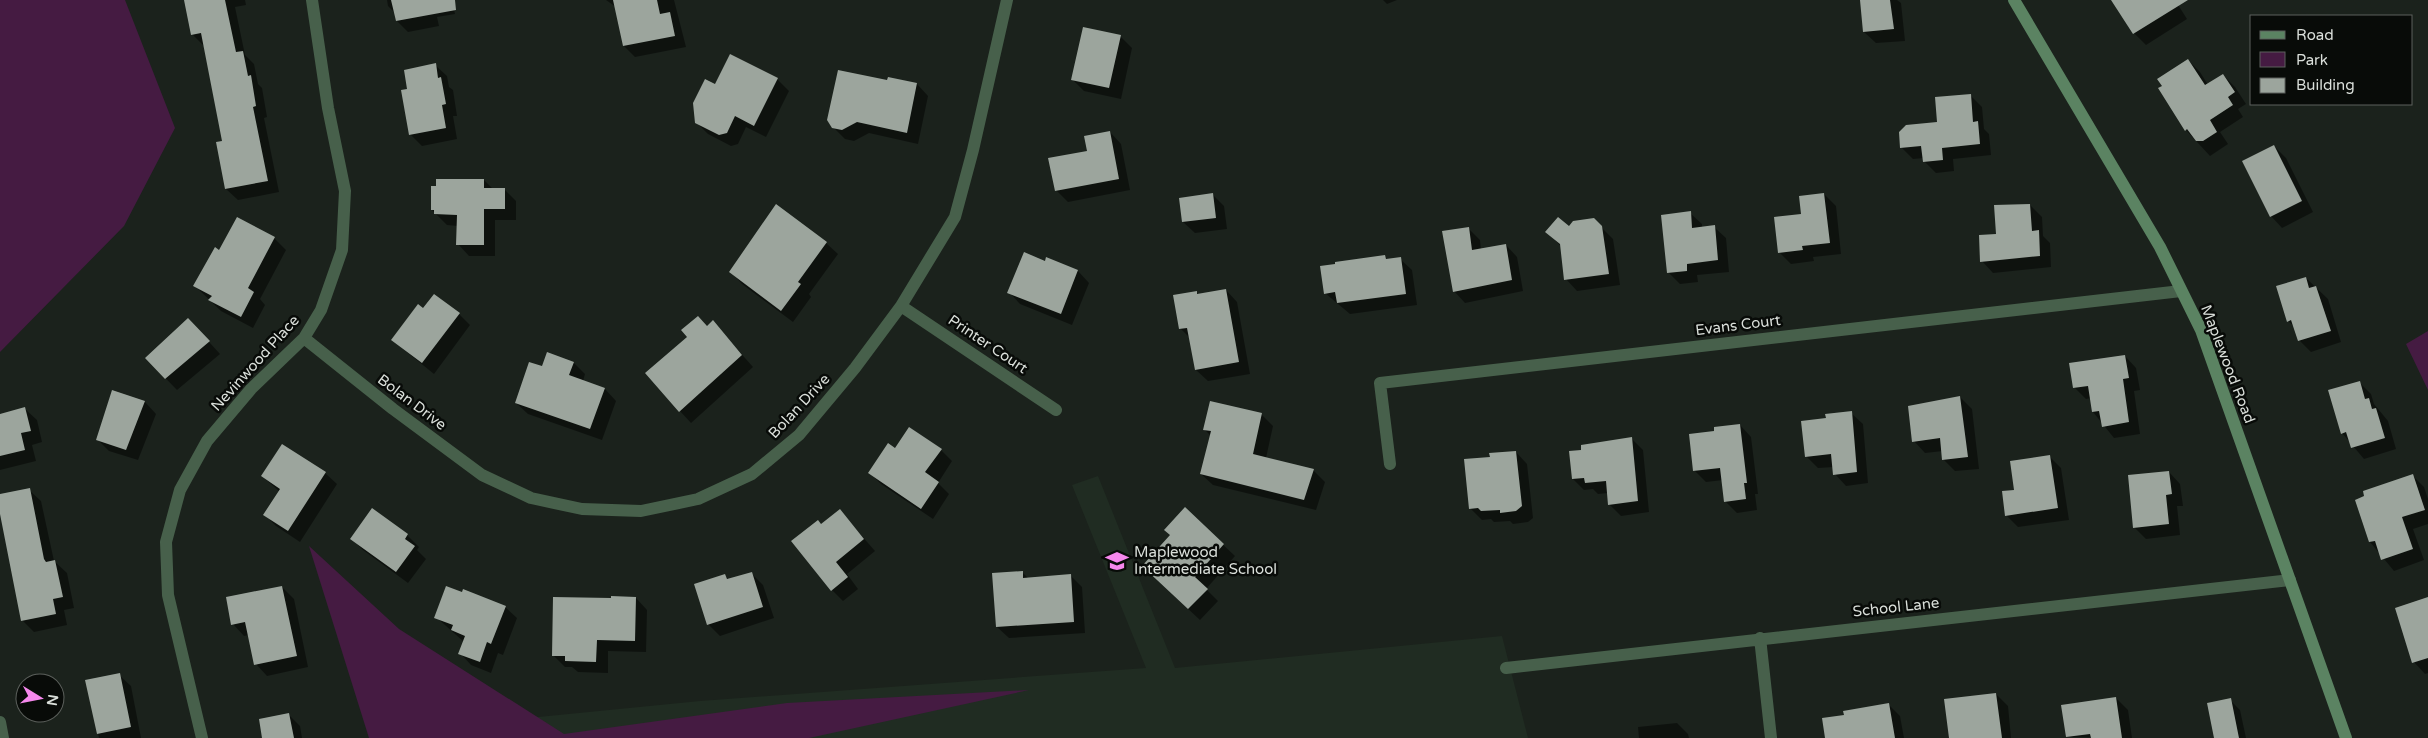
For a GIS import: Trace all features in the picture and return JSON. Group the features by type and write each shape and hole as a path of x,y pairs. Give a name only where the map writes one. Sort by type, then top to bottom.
{"street":[{"name":"Nevinwood Place","path":"202,738 168,595 166,542 180,490 207,441 252,389 304,338 321,310 342,250 345,191 328,108 312,0"},
{"name":"Maplewood Road","path":"2014,0 2160,247 2201,330 2346,738"},
{"name":"Bolan Drive","path":"304,338 392,409 482,475 531,498 582,509 641,511 698,499 752,474 799,435 855,368 901,306 955,217 973,150 1005,1"},
{"name":"Evans Court","path":"1390,464 1380,383 2181,291"},
{"name":"Printer Court","path":"901,306 1056,410"},
{"name":"School Lane","path":"1506,668 2290,580"},
{"path":"1760,638 1771,738"},
{"path":"0,722 4,738"}],"shaded area":[{"name":"Maplewood Intermediate School","path":"1098,476 1175,668 1502,636 1528,738 378,738 376,733 700,701 1146,668 1072,485"}],"green space":[{"path":"0,0 125,0 175,128 124,226 0,352"},
{"path":"2428,331 2428,390 2406,344"},
{"path":"309,546 399,629 564,734 787,703 1029,690 809,738 369,738"}],"building":[{"path":"184,0 225,0 236,52 243,51 248,76 251,75 256,106 253,107 268,181 225,189 216,142 222,141 201,33 191,35"},
{"path":"391,0 455,0 456,10 396,21"},
{"path":"613,0 657,0 660,14 670,12 675,36 623,46"},
{"path":"1860,0 1890,0 1894,29 1863,32"},
{"path":"2111,0 2188,0 2133,34"},
{"path":"1083,27 1121,35 1109,88 1071,80"},
{"path":"730,54 778,78 754,126 735,116 727,133 719,135 695,123 693,103 705,79 715,84"},
{"path":"2188,59 2205,85 2223,74 2235,92 2228,97 2233,105 2210,120 2217,132 2203,141 2196,141 2187,129 2185,131 2158,88 2162,86 2157,79"},
{"path":"436,63 438,78 441,77 446,104 442,105 446,128 409,135 401,90 407,89 404,70"},
{"path":"838,70 887,80 888,77 917,83 907,133 857,122 842,130 832,128 827,120"},
{"path":"1971,94 1973,122 1978,121 1980,144 1942,148 1943,160 1923,162 1921,146 1900,148 1899,132 1906,125 1937,122 1935,97"},
{"path":"1110,131 1119,179 1055,191 1048,158 1087,151 1084,136"},
{"path":"2274,145 2302,201 2270,217 2242,161"},
{"path":"436,179 484,179 484,188 505,188 505,209 484,209 484,245 456,245 457,215 434,214 434,210 431,210 431,186 436,186"},
{"path":"1213,193 1216,218 1182,222 1179,198"},
{"path":"1824,193 1830,243 1802,246 1803,250 1778,253 1774,217 1801,214 1799,196"},
{"path":"776,204 827,242 798,282 801,284 781,311 729,272"},
{"path":"2030,204 2032,231 2039,230 2040,256 1980,262 1979,235 1996,234 1994,205"},
{"path":"1691,211 1692,228 1715,225 1718,260 1687,264 1687,271 1667,273 1661,215"},
{"path":"237,217 275,237 248,288 254,292 241,317 208,300 212,296 193,286 215,247 219,250"},
{"path":"1558,217 1569,226 1573,221 1594,218 1602,226 1609,274 1564,280 1560,244 1545,232"},
{"path":"1469,227 1472,250 1506,244 1512,280 1453,292 1442,231"},
{"path":"1024,252 1045,261 1046,257 1078,270 1061,314 1007,293"},
{"path":"1385,255 1386,259 1401,257 1406,294 1337,303 1335,292 1324,294 1320,266"},
{"path":"2306,277 2309,288 2316,286 2331,331 2298,341 2291,320 2287,322 2276,286"},
{"path":"1226,289 1239,362 1195,370 1187,328 1179,329 1173,295 1197,291 1197,294"},
{"path":"434,294 460,313 422,363 391,340 418,304 423,308"},
{"path":"698,316 707,326 713,320 742,355 679,412 645,373 687,337 681,330"},
{"path":"188,318 210,341 165,379 145,358"},
{"path":"547,352 574,362 569,375 605,388 590,429 515,403 529,362 542,366"},
{"path":"2125,355 2129,378 2123,379 2129,422 2102,427 2099,411 2092,412 2088,386 2073,388 2069,363"},
{"path":"2360,381 2365,399 2369,398 2372,409 2376,408 2385,438 2351,448 2346,432 2341,434 2328,390"},
{"path":"112,390 145,401 126,450 96,440"},
{"path":"1960,396 1968,457 1942,460 1940,438 1912,442 1908,406"},
{"path":"1210,401 1262,413 1253,454 1314,469 1304,500 1200,474 1211,431 1203,430"},
{"path":"25,407 31,431 21,433 25,450 0,456 0,414"},
{"path":"1852,411 1857,472 1833,475 1831,454 1805,457 1801,421 1826,418 1825,414"},
{"path":"1740,424 1747,483 1744,483 1746,499 1724,502 1720,468 1693,471 1689,434 1714,431 1714,427"},
{"path":"909,427 942,449 925,472 939,482 921,509 868,473 888,443 895,448"},
{"path":"1632,437 1638,501 1608,505 1606,481 1585,483 1584,478 1572,479 1569,451 1581,450 1581,445"},
{"path":"282,444 326,472 288,531 263,515 280,489 261,476"},
{"path":"1516,451 1522,506 1516,511 1500,513 1500,510 1481,511 1478,508 1469,509 1464,459 1490,457 1489,453"},
{"path":"2050,455 2058,508 2005,516 2002,491 2014,490 2010,461"},
{"path":"2169,471 2172,494 2166,495 2169,524 2133,528 2128,475"},
{"path":"2413,474 2425,510 2402,517 2413,549 2381,560 2375,541 2369,542 2355,500 2364,496 2363,491"},
{"path":"30,488 44,559 46,562 55,560 63,597 53,599 56,614 21,621 0,514 0,494"},
{"path":"1185,507 1224,544 1195,577 1208,589 1188,609 1142,566 1170,535 1164,530"},
{"path":"372,508 408,534 405,539 415,546 396,572 350,539"},
{"path":"840,509 864,539 836,562 848,577 831,591 791,541 818,520 821,524"},
{"path":"1023,571 1023,578 1071,574 1074,622 996,627 992,573"},
{"path":"752,572 763,607 707,625 694,584 725,574 727,579"},
{"path":"282,586 297,656 254,665 245,622 231,625 226,597"},
{"path":"446,586 462,592 463,589 506,606 491,644 487,642 480,662 458,654 465,636 451,630 453,625 434,618"},
{"path":"611,596 636,597 635,641 597,640 596,662 565,661 565,656 552,656 553,597 611,598"},
{"path":"2428,597 2428,658 2412,663 2395,608"},
{"path":"120,673 131,727 97,734 85,680"},
{"path":"1996,693 2002,738 1949,738 1944,699"},
{"path":"2116,697 2122,738 2091,738 2090,734 2066,737 2061,705"},
{"path":"2231,698 2239,738 2214,738 2207,703"},
{"path":"1889,703 1895,738 1825,738 1822,718 1844,715 1843,711"},
{"path":"289,713 294,738 262,738 259,719"}],"place":[{"name":"Maplewood Intermediate School","path":"1117,561"}]}
